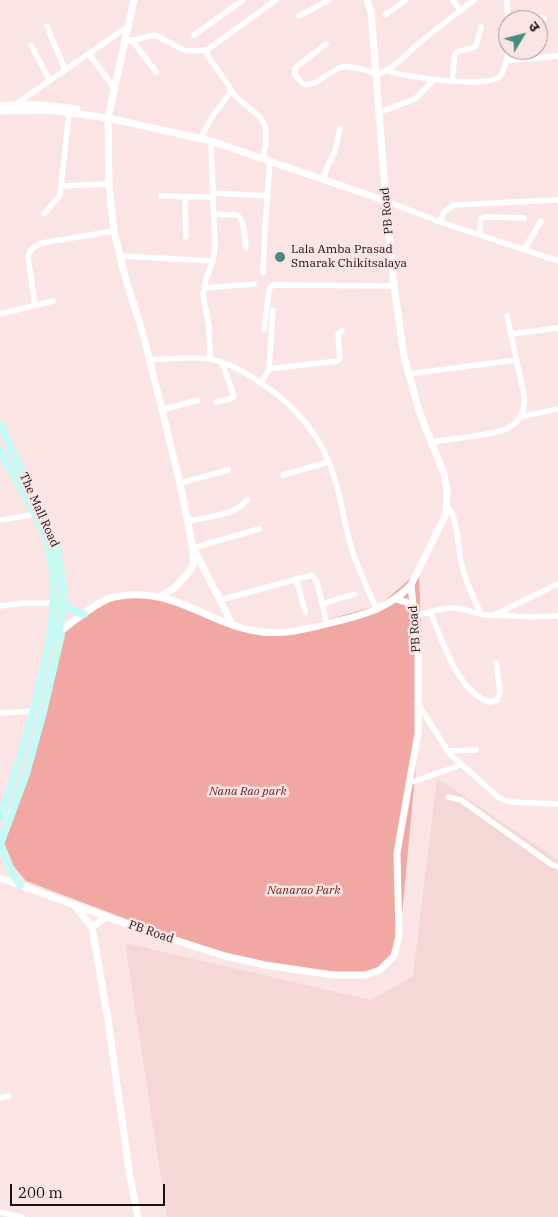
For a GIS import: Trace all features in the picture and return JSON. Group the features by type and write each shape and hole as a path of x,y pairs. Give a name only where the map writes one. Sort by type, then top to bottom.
{"main road":[{"name":"The Mall Road","path":"0,424 38,514 47,544 52,563 56,634 0,818"},
{"name":"The Mall Road","path":"0,450 57,549 62,574 62,603 42,716 26,774 0,843"},
{"path":"62,603 72,610 84,614"},
{"path":"0,843 11,870 20,885"}],"street":[{"path":"134,0 108,115 109,184 114,232 162,410 180,483 193,548 192,566 189,572 174,588 161,596"},
{"path":"194,35 243,0"},
{"path":"124,42 155,35 186,50 207,50 276,0"},
{"path":"312,0 316,6"},
{"path":"299,16 328,0"},
{"name":"PB Road","path":"0,878 106,917 224,956 265,965 333,976 373,974 390,962 397,947 399,936 397,853 418,733 418,654 411,584 446,514 447,490 444,474 419,410 408,374 394,286 372,11 367,0"},
{"path":"385,15 406,0"},
{"path":"453,0 460,10"},
{"path":"326,44 295,68 295,75 302,84 310,84 337,69 345,67 377,74 388,70 474,0"},
{"path":"47,26 65,70"},
{"path":"16,104 127,27"},
{"path":"452,81 455,54 476,46 480,27"},
{"path":"132,40 156,72"},
{"path":"31,44 50,81"},
{"path":"207,50 207,55 231,91 256,113 267,128 268,196 264,229 263,272"},
{"path":"89,54 114,88"},
{"path":"388,70 402,75 434,80 494,79 500,76 506,61 558,56"},
{"path":"380,112 415,99 434,80"},
{"path":"200,139 212,117 231,91"},
{"path":"0,106 16,104 53,105 101,113 211,141 386,201 440,222 558,261"},
{"path":"0,111 49,110 108,115"},
{"path":"44,214 60,197 69,113"},
{"path":"323,180 335,151 340,129"},
{"path":"210,359 209,327 204,301 204,288 213,261 215,246 211,141"},
{"path":"61,186 109,184"},
{"path":"161,196 268,196"},
{"path":"185,197 186,237"},
{"path":"440,222 444,212 454,205 558,200"},
{"path":"214,214 240,216 243,222 246,248"},
{"path":"479,235 481,219 484,217 524,218"},
{"path":"524,250 541,221"},
{"path":"35,305 28,256 35,246 42,243 114,232"},
{"path":"120,256 213,261"},
{"path":"204,288 254,284"},
{"path":"264,330 269,289 273,285 394,286"},
{"path":"0,314 53,301"},
{"path":"261,383 269,369 274,310"},
{"path":"431,442 500,432 512,427 520,417 525,405 507,316"},
{"path":"511,334 558,328"},
{"path":"269,369 337,361 341,355 338,334 342,331"},
{"path":"149,360 191,358 222,362 244,372 261,383 300,414 311,428 328,462 351,546 377,610"},
{"path":"408,374 516,360"},
{"path":"216,402 230,399 234,396 222,362"},
{"path":"162,410 198,400"},
{"path":"520,417 558,409"},
{"path":"283,475 328,462"},
{"path":"180,483 228,470"},
{"path":"188,521 235,510 247,500"},
{"path":"447,504 453,515 465,578 481,614"},
{"path":"0,520 38,514"},
{"path":"193,548 259,529"},
{"path":"193,548 232,624"},
{"path":"220,600 296,578 308,575 314,576 327,624"},
{"path":"296,578 305,612"},
{"path":"56,634 84,614 114,597 146,594 161,596 232,624 256,631 298,631 377,610 396,599 411,584"},
{"path":"494,615 558,584"},
{"path":"322,604 354,594"},
{"path":"396,599 406,602 415,613 453,608 494,615 558,616"},
{"path":"0,606 53,602"},
{"path":"430,612 460,678 474,694 490,702 497,700 500,692 496,663"},
{"path":"417,701 447,751 499,798 517,803 558,804"},
{"path":"0,713 34,710"},
{"path":"447,751 476,750"},
{"path":"409,783 461,765"},
{"path":"448,797 461,800 535,853 558,867"},
{"path":"75,905 92,927 108,1020 130,1177 138,1217"},
{"path":"92,927 106,917"},
{"path":"0,1098 9,1096"},
{"path":"0,1212 22,1217"}],"shaded area":[{"path":"437,778 558,860 558,1217 167,1217 125,943 371,1000 413,976"}],"green space":[{"name":"Nana Rao park","path":"419,571 421,632 417,754 399,947 377,974 318,975 227,957 26,881 10,862 4,843 62,634 85,614 117,597 149,595 251,630 286,631 380,605"}],"place":[{"name":"Lala Amba Prasad Smarak Chikitsalaya","path":"280,257"}],"park label":[{"name":"Nanarao Park","path":"304,891"}]}
